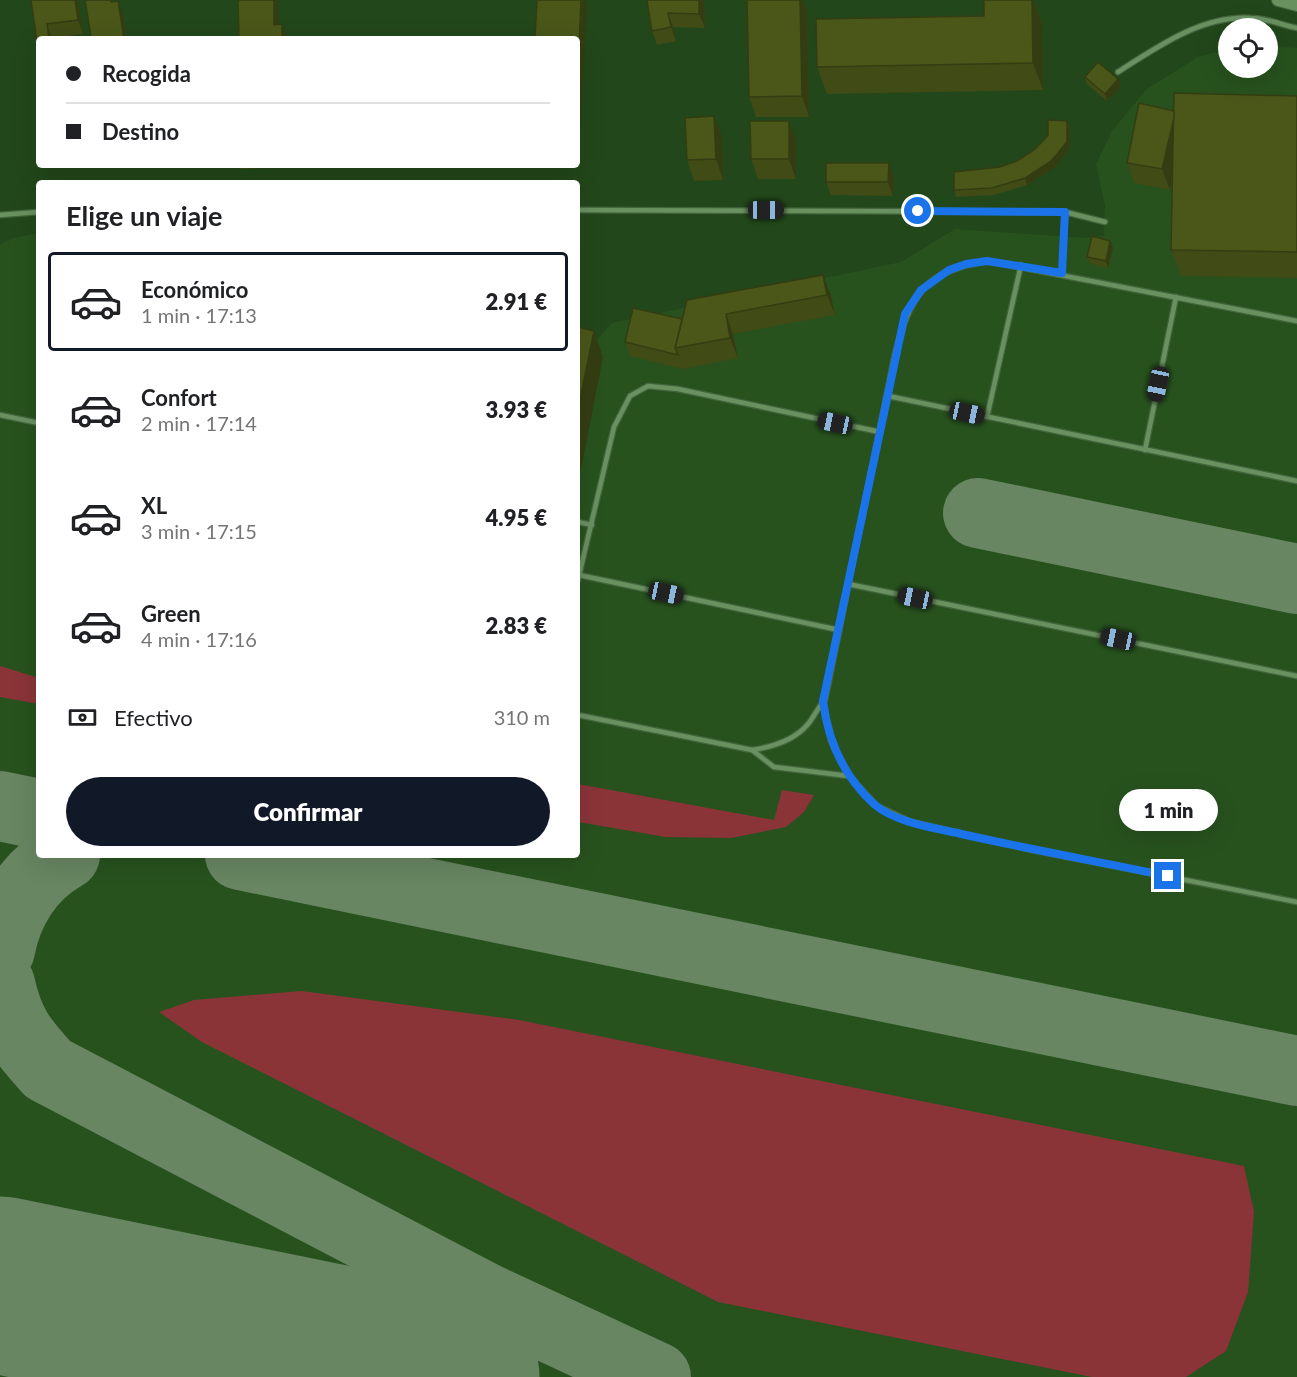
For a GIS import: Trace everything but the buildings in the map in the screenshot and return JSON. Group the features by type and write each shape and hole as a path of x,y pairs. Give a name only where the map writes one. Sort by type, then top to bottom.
{"main road":[{"path":"1278,0 1297,5"}],"lane":[{"path":"1118,72 1171,37 1209,24 1251,18 1297,28"},
{"path":"580,210 1065,212 1105,222"},
{"path":"0,215 36,212"},
{"path":"1062,273 1065,212"},
{"path":"580,715 752,750 775,745 796,735 808,725 823,701 905,314 921,290 949,270 966,264 987,261 1020,265 1297,321"},
{"path":"987,417 1020,265"},
{"path":"1145,450 1176,297"},
{"path":"580,570 614,427 630,396 648,386 678,389 880,432"},
{"path":"888,396 1297,481"},
{"path":"0,415 36,422"},
{"path":"580,522 592,525"},
{"path":"580,578 839,630"},
{"path":"848,584 1297,676"},
{"path":"823,701 831,741 849,776 877,806 911,822 1033,850 1297,902"},
{"path":"752,750 774,766 849,776"}],"shaded area":[{"path":"1278,46 1297,48 1297,1377 0,1377 0,244 14,238 36,234 36,858 580,858 580,342 592,345 612,323 901,262 955,229 1084,238 1104,236 1105,206 1096,164 1112,131 1147,89 1198,57 1218,52 1218,78 1278,78"},
{"path":"0,666 36,677 36,703 0,697"},
{"path":"580,784 774,820 782,790 814,795 804,812 786,827 731,838 666,837 580,822"},
{"path":"302,991 519,1020 1244,1166 1254,1212 1248,1292 1226,1351 1186,1377 1092,1377 718,1302 202,1042 159,1012 194,1000"}],"taxiway":[{"path":"978,513 1297,579"},
{"path":"0,806 36,813"},
{"path":"0,950 8,922 22,895 41,873 60,858"},
{"path":"255,858 1297,1071"},
{"path":"0,984 17,1031 48,1069 486,1298 656,1377"}],"runway":[{"path":"0,1285 451,1377"}],"route":[{"path":"918,211 1065,212 1062,273 987,261 966,264 949,270 921,290 905,314 823,701 831,741 841,764 855,784 877,806 911,822 1033,850 1168,876"}]}
